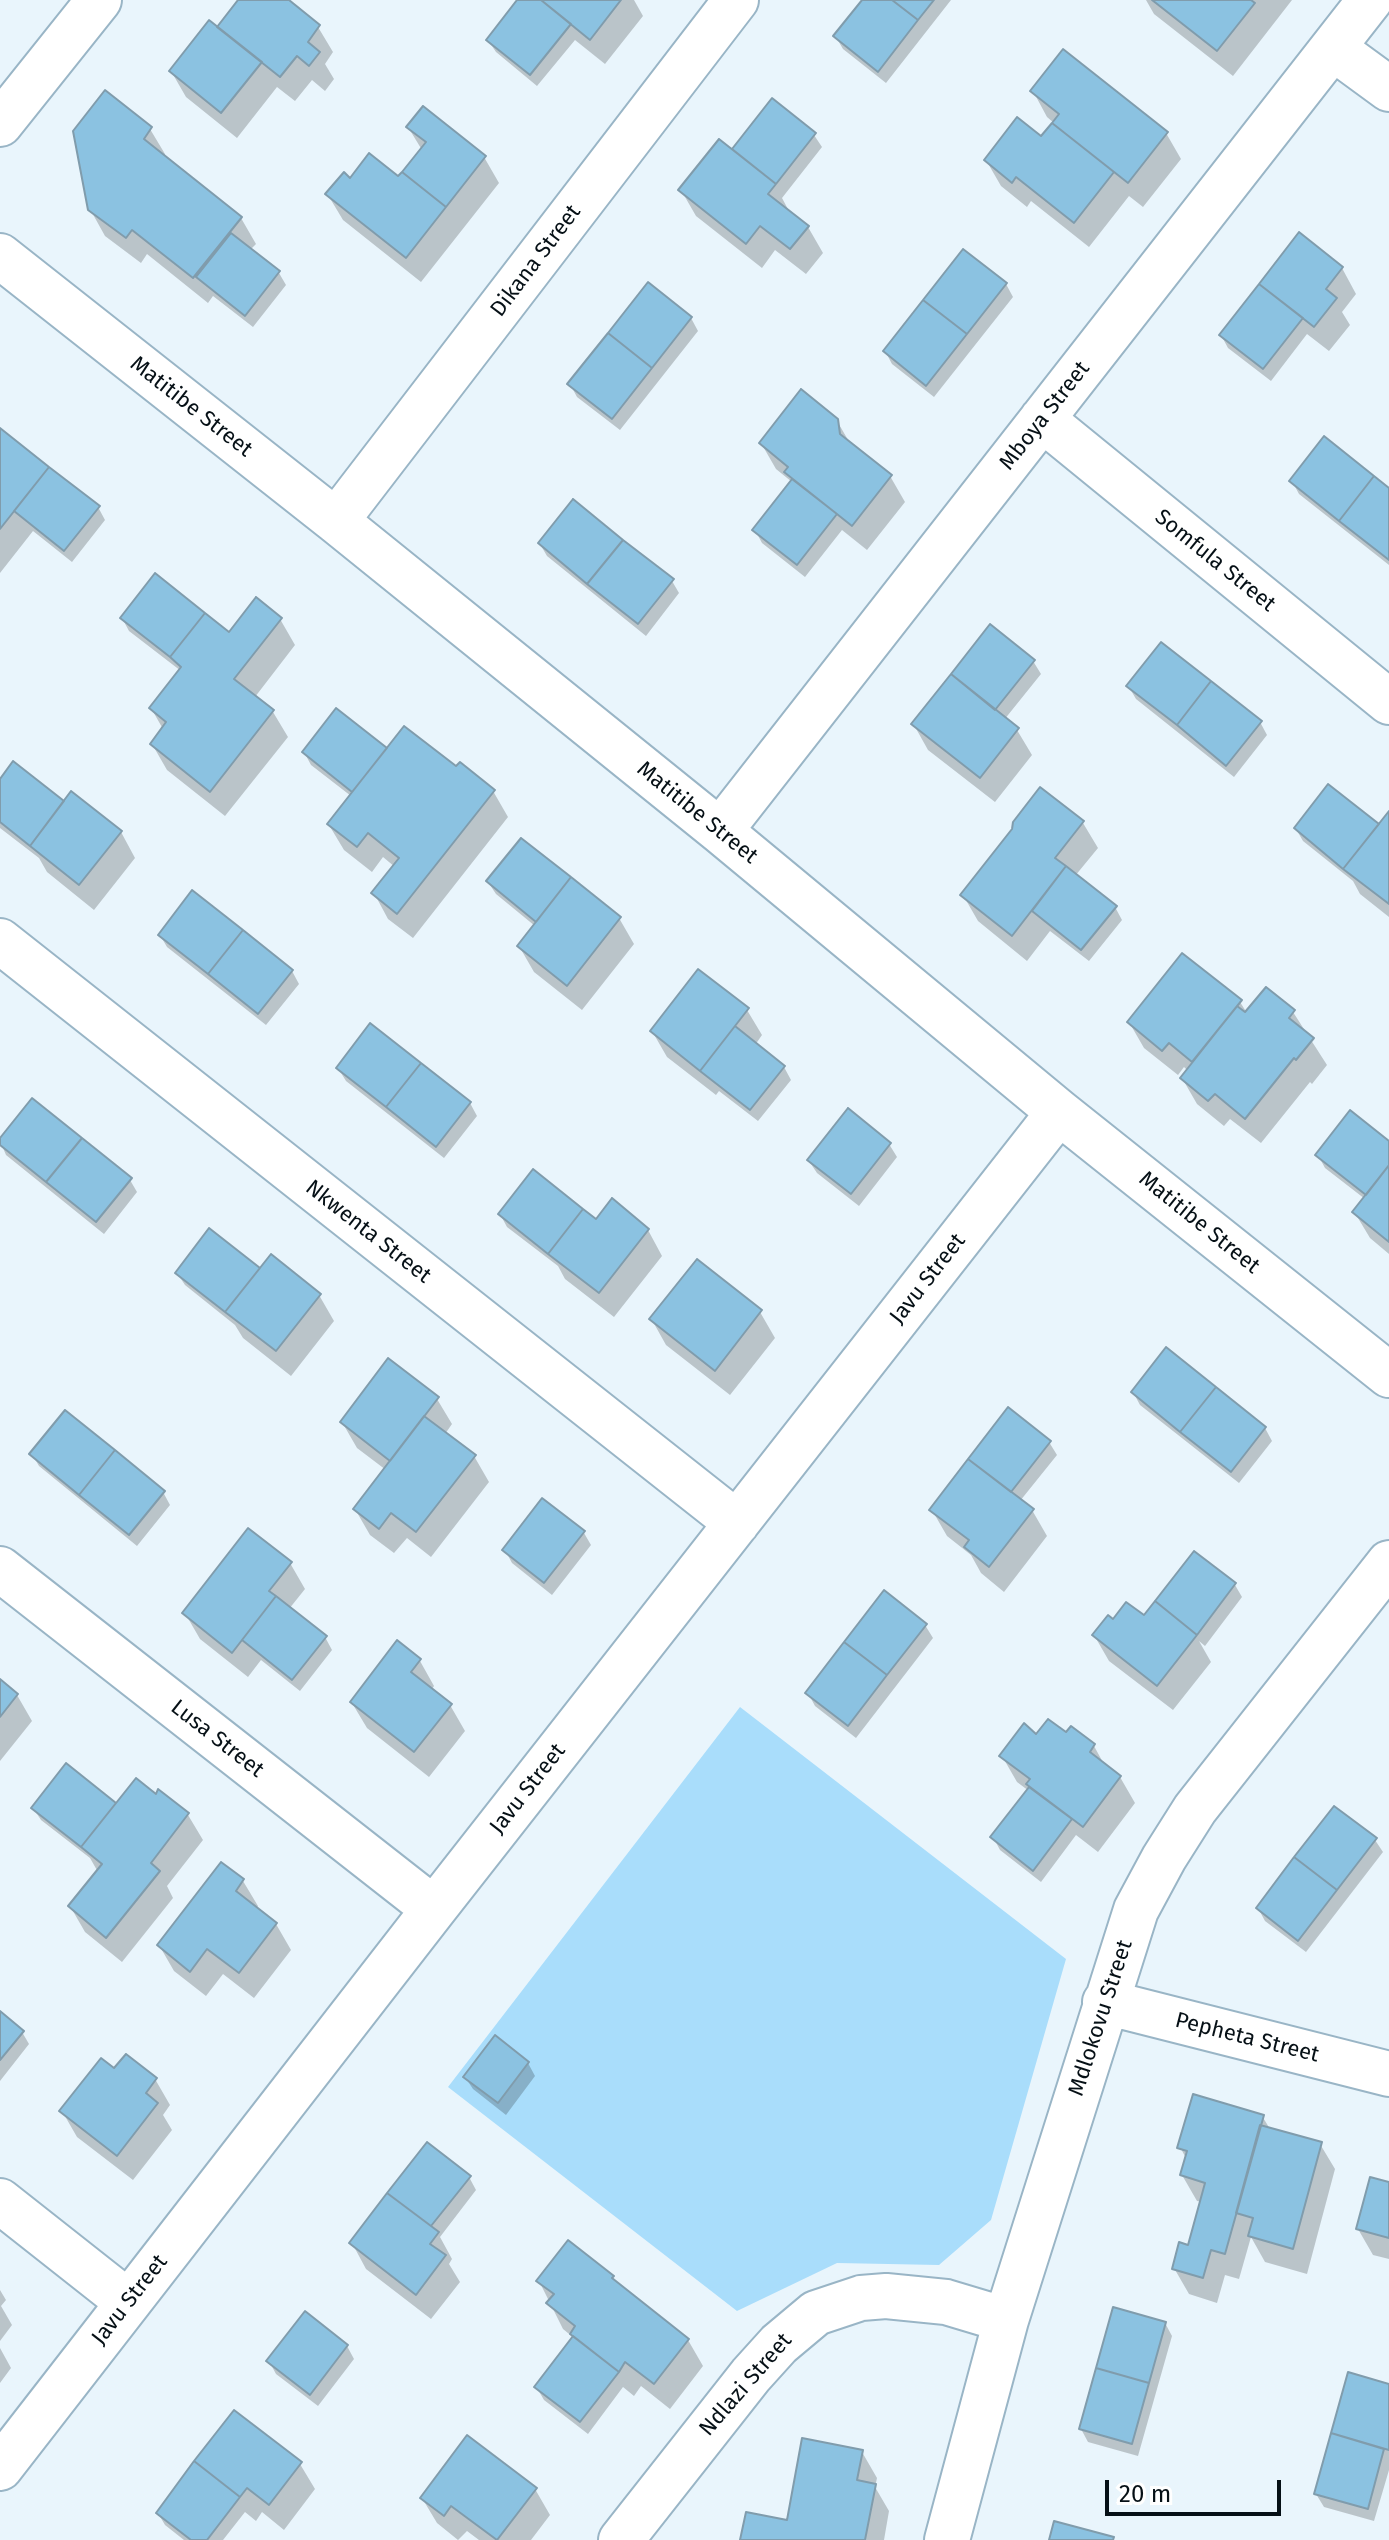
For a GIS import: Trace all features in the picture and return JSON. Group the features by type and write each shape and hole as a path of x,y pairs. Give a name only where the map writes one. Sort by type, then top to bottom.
{"street":[{"path":"0,124 99,0"},
{"name":"Dikana Street","path":"336,521 736,0"},
{"name":"Mboya Street","path":"720,831 1370,0"},
{"path":"1333,48 1389,89"},
{"name":"Matitibe Street","path":"0,256 336,521 720,831 1059,1112 1389,1375"},
{"name":"Somfula Street","path":"1042,419 1389,702"},
{"name":"Nkwenta Street","path":"0,941 737,1523"},
{"name":"Javu Street","path":"0,2468 1059,1112"},
{"name":"Mdlokovu Street","path":"947,2540 1006,2320 1136,1910 1195,1809 1389,1563"},
{"name":"Lusa Street","path":"0,1569 434,1909"},
{"name":"Pepheta Street","path":"1105,2002 1389,2074"},
{"path":"0,2201 128,2302"},
{"name":"Ndlazi Street","path":"621,2540 751,2375 779,2344 816,2313 861,2298 886,2296 946,2302 1006,2320"}],"shaded area":[{"path":"740,1707 1066,1959 991,2220 939,2265 837,2263 737,2311 448,2087"}],"building":[{"path":"238,0 289,0 320,25 308,42 320,52 309,66 297,56 280,77 217,27"},
{"path":"517,0 541,0 571,24 530,75 486,40"},
{"path":"541,0 621,0 590,40"},
{"path":"862,0 892,0 918,20 878,72 833,36"},
{"path":"892,0 934,0 918,20"},
{"path":"1152,0 1251,0 1255,3 1217,51"},
{"path":"209,20 262,62 221,113 169,71"},
{"path":"1063,49 1168,132 1128,183 1052,123 1059,114 1030,91"},
{"path":"105,90 152,127 144,139 242,217 193,278 132,230 126,238 88,210 73,131"},
{"path":"772,98 816,133 776,184 732,149"},
{"path":"423,106 486,156 446,207 402,172 426,142 406,127"},
{"path":"1017,117 1041,136 1052,123 1114,172 1074,223 1016,177 1012,183 984,160"},
{"path":"719,139 776,184 768,194 809,226 790,249 760,226 746,244 678,190"},
{"path":"369,153 398,176 402,172 446,207 406,258 325,194 344,172 350,178"},
{"path":"1299,232 1343,267 1326,289 1337,298 1314,327 1259,284"},
{"path":"231,233 280,271 245,316 196,277"},
{"path":"963,249 1007,283 967,334 923,300"},
{"path":"648,282 692,317 652,368 608,333"},
{"path":"1259,284 1303,318 1263,369 1219,335"},
{"path":"923,300 967,334 926,386 883,351"},
{"path":"608,333 652,368 612,419 567,384"},
{"path":"801,389 838,419 840,434 892,475 852,526 784,472 788,467 759,443"},
{"path":"0,428 49,467 0,529"},
{"path":"1324,436 1374,476 1339,521 1289,481"},
{"path":"49,467 100,506 64,551 14,511"},
{"path":"1374,476 1389,488 1389,560 1339,521"},
{"path":"792,479 837,514 797,565 752,530"},
{"path":"573,499 623,540 587,584 538,543"},
{"path":"623,540 674,579 638,624 587,584"},
{"path":"155,573 205,613 170,657 120,618"},
{"path":"256,597 282,618 234,679 274,710 210,792 150,744 166,722 149,708 181,667 170,657 205,613 229,632"},
{"path":"990,624 1035,660 995,710 951,674"},
{"path":"1161,642 1211,681 1177,725 1126,686"},
{"path":"951,674 1019,728 980,778 911,724"},
{"path":"1211,681 1262,721 1226,766 1177,725"},
{"path":"336,708 387,748 352,792 302,752"},
{"path":"404,726 456,766 460,762 495,790 397,914 371,893 399,858 368,833 357,847 327,824"},
{"path":"13,761 64,801 30,846 0,822 0,779"},
{"path":"1328,784 1379,824 1343,869 1294,828"},
{"path":"1040,787 1084,821 1055,858 1066,866 1012,936 960,895 1012,829 1013,822"},
{"path":"71,791 122,831 79,885 30,846"},
{"path":"1389,811 1389,904 1343,869"},
{"path":"521,838 571,877 536,922 486,881"},
{"path":"1066,866 1117,906 1081,950 1032,911"},
{"path":"571,877 621,917 567,986 517,946"},
{"path":"192,890 243,930 208,974 158,935"},
{"path":"243,930 293,970 258,1014 208,974"},
{"path":"1182,953 1242,1000 1192,1062 1169,1043 1162,1051 1127,1022"},
{"path":"698,969 749,1008 700,1071 650,1031"},
{"path":"1266,987 1295,1010 1289,1018 1314,1038 1245,1119 1215,1094 1208,1101 1180,1078 1237,1006 1245,1012"},
{"path":"370,1023 421,1063 386,1107 336,1068"},
{"path":"735,1026 785,1066 750,1110 700,1071"},
{"path":"421,1063 471,1102 436,1147 386,1107"},
{"path":"32,1098 82,1138 46,1182 0,1145 0,1138"},
{"path":"848,1108 891,1143 851,1194 807,1160"},
{"path":"1350,1110 1389,1141 1389,1165 1366,1195 1315,1155"},
{"path":"82,1138 132,1178 96,1222 46,1182"},
{"path":"1389,1165 1389,1242 1352,1212"},
{"path":"533,1169 583,1209 548,1254 498,1214"},
{"path":"612,1198 649,1229 599,1293 548,1254 583,1209 596,1219"},
{"path":"209,1228 260,1268 225,1312 175,1273"},
{"path":"271,1254 321,1294 276,1351 225,1312"},
{"path":"697,1259 762,1310 715,1371 649,1319"},
{"path":"1166,1347 1216,1387 1180,1432 1131,1392"},
{"path":"388,1358 439,1397 390,1461 340,1422"},
{"path":"1216,1387 1266,1427 1231,1472 1180,1432"},
{"path":"1008,1407 1051,1441 1011,1492 968,1459"},
{"path":"65,1410 115,1450 79,1495 29,1454"},
{"path":"424,1416 476,1455 416,1532 391,1513 379,1529 353,1509"},
{"path":"115,1450 165,1491 129,1535 79,1495"},
{"path":"968,1459 1034,1509 989,1567 964,1547 969,1540 929,1510"},
{"path":"542,1498 585,1531 544,1583 502,1550"},
{"path":"248,1528 292,1562 269,1591 276,1596 232,1653 182,1613"},
{"path":"1194,1551 1236,1583 1197,1635 1155,1601"},
{"path":"884,1590 927,1624 887,1675 844,1642"},
{"path":"276,1596 327,1636 292,1680 242,1640"},
{"path":"1155,1601 1197,1635 1157,1686 1092,1635 1108,1615 1113,1619 1126,1602 1144,1615"},
{"path":"397,1640 421,1659 411,1672 452,1704 414,1752 350,1702"},
{"path":"844,1642 887,1675 848,1726 805,1693"},
{"path":"0,1679 18,1694 0,1717"},
{"path":"1048,1719 1066,1732 1071,1726 1095,1744 1090,1752 1121,1776 1083,1827 1026,1784 1030,1779 999,1756 1024,1723 1036,1734"},
{"path":"66,1763 116,1803 81,1847 31,1808"},
{"path":"136,1778 156,1794 158,1789 189,1813 151,1863 160,1871 106,1938 68,1906 102,1864 81,1847"},
{"path":"1029,1787 1072,1819 1033,1871 990,1837"},
{"path":"1334,1806 1377,1838 1337,1890 1294,1857"},
{"path":"1294,1857 1337,1890 1298,1941 1256,1908"},
{"path":"221,1862 244,1879 236,1891 277,1923 239,1973 207,1949 190,1972 157,1945"},
{"path":"0,2011 24,2031 0,2060"},
{"path":"495,2035 529,2062 498,2103 463,2077"},
{"path":"126,2054 157,2078 146,2093 158,2103 117,2156 59,2111 101,2058 114,2068"},
{"path":"1193,2094 1264,2115 1225,2254 1211,2250 1203,2278 1172,2269 1179,2242 1188,2245 1205,2183 1180,2175 1187,2151 1177,2148"},
{"path":"1260,2125 1322,2142 1293,2249 1248,2236 1253,2218 1236,2213"},
{"path":"427,2142 471,2176 431,2226 387,2193"},
{"path":"1370,2177 1389,2182 1389,2238 1356,2229"},
{"path":"387,2193 439,2232 430,2244 446,2255 416,2295 349,2243"},
{"path":"568,2240 689,2339 654,2384 625,2362 619,2372 570,2334 575,2326 546,2303 554,2294 536,2281"},
{"path":"1113,2307 1166,2322 1149,2383 1096,2368"},
{"path":"305,2311 348,2345 310,2395 266,2361"},
{"path":"573,2336 619,2372 580,2422 534,2387"},
{"path":"1096,2368 1149,2383 1132,2444 1079,2429"},
{"path":"1348,2372 1389,2384 1389,2450 1331,2433"},
{"path":"234,2410 302,2462 269,2505 247,2488 240,2497 194,2461"},
{"path":"1331,2433 1384,2449 1368,2509 1314,2494"},
{"path":"467,2435 537,2488 497,2540 451,2506 444,2516 420,2498"},
{"path":"802,2438 863,2450 857,2480 876,2484 865,2540 740,2540 746,2512 787,2520"},
{"path":"194,2461 240,2497 207,2540 191,2540 156,2513"},
{"path":"1054,2521 1114,2537 1113,2540 1049,2540"}]}
